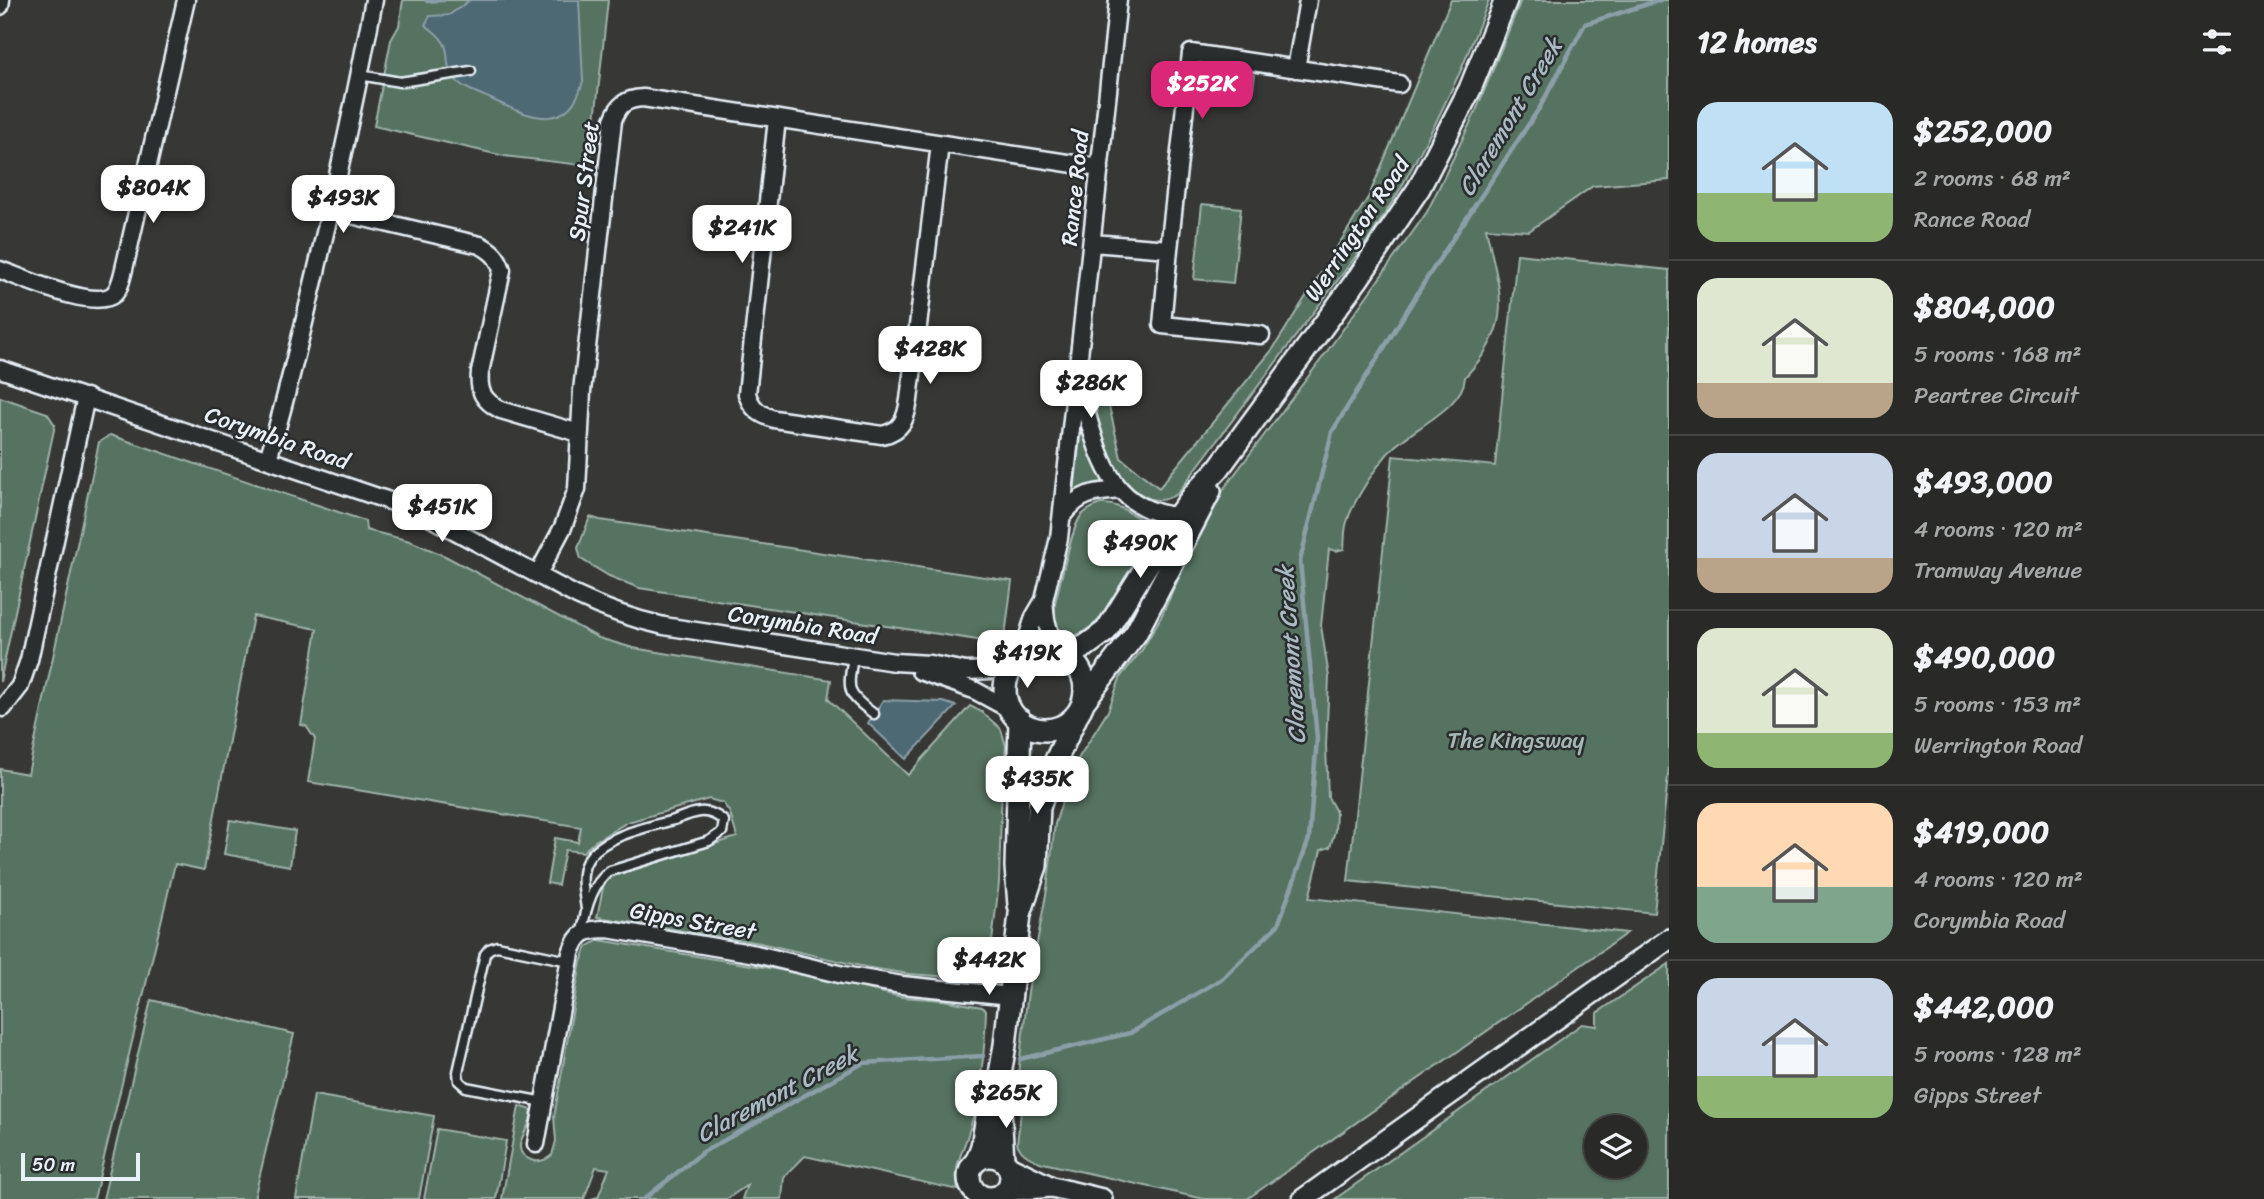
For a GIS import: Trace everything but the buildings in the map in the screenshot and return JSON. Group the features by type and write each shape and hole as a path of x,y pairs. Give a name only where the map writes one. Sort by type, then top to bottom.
{"main road":[{"name":"Werrington Road","path":"1061,654 1087,645 1106,631 1178,516 1218,469 1359,277 1412,199 1462,107 1506,0"},
{"name":"Werrington Road","path":"977,1160 987,1117 998,1086 1006,1045 1020,914 1036,866 1039,807 1056,760 1081,707 1136,633 1209,494 1218,469"},
{"path":"1043,650 1061,654 1077,664 1083,675 1086,688 1081,707 1069,722 1057,728 1044,730 1031,727 1015,715 1006,698 1006,685 1017,662 1030,653 1043,650"},
{"name":"Werrington Road","path":"1015,715 1016,867 1020,914"},
{"name":"Werrington Road","path":"998,1086 1005,1163"},
{"path":"990,1156 1005,1163 1011,1178 1002,1195 986,1198 976,1195 969,1172 977,1160 990,1156"}],"street":[{"path":"0,6 1,0"},
{"path":"0,270 85,299 100,299 113,295 121,282 186,0"},
{"path":"268,459 283,409 330,210 374,0"},
{"name":"Rance Road","path":"1017,662 1034,617 1044,600 1055,561 1062,516 1118,0"},
{"path":"1296,69 1308,0"},
{"path":"1261,335 1162,325 1191,53 1399,84"},
{"name":"Spur Street","path":"538,574 572,508 577,489 579,433 613,120 623,102 643,98 1101,168"},
{"path":"777,119 747,394 751,406 761,415 774,419 882,435 892,433 902,426 907,415 940,144"},
{"path":"330,210 489,250 498,259 502,270 480,372 481,394 489,404 501,410 579,433"},
{"path":"1092,243 1169,249"},
{"name":"Corymbia Road","path":"0,369 416,510 595,605 631,618 664,626 853,656 930,664 966,671 992,670 1017,662"},
{"name":"Rance Road","path":"1077,381 1098,452 1107,471 1121,490 1150,512 1178,516"},
{"path":"3,708 20,686 29,660 86,397"},
{"path":"1062,516 1072,502 1085,495 1121,490"},
{"name":"Rance Road","path":"1044,600 1045,620 1061,654"},
{"name":"Corymbia Road","path":"894,662 956,682 1015,715"},
{"name":"Gipps Street","path":"582,934 594,929 608,929 757,954 843,975 890,983 1010,996"},
{"path":"536,1144 569,961 575,942 582,934"},
{"path":"1303,1199 1669,939"},
{"path":"1005,1163 1052,1187 1102,1199"},
{"path":"1002,1195 1052,1187"}],"lane":[{"path":"360,75 400,82 471,71"},
{"path":"853,656 849,690 857,702 874,714"},
{"path":"582,934 586,909 600,878 610,872 709,841 722,832 724,821 715,814 699,812 629,833 599,848 588,859 583,870 586,909"},
{"path":"544,1102 466,1087 459,1081 458,1072 485,954 489,949 497,946 569,961"}],"green space":[{"path":"403,0 608,0 590,166 504,156 374,126 391,40 399,26"},
{"path":"1451,0 1489,0 1461,70 1435,124 1401,188 1371,236 1177,494 1159,500 1141,494 1117,471 1103,440 1096,405 1096,371 1101,371 1121,458 1159,488 1273,349 1369,196"},
{"path":"1521,0 1669,0 1669,180 1593,186 1529,231 1486,228 1496,272 1500,307 1492,340 1465,377 1456,398 1402,440 1380,463 1350,513 1345,528 1344,549 1329,549 1321,626 1329,677 1326,746 1328,797 1336,812 1335,831 1330,847 1321,850 1309,898 1627,933 1247,1199 1204,1199 1035,1160 1024,1154 1017,1143 1025,1082 1018,1074 1028,992 1047,889 1055,824 1073,767 1108,711 1121,676 1142,650 1161,617 1196,540 1225,487 1427,212 1476,111"},
{"path":"1202,204 1241,208 1233,283 1194,279"},
{"name":"The Kingsway","path":"1517,254 1669,270 1669,766 1654,913 1348,881 1393,456 1495,466"},
{"path":"0,397 47,413 55,425 0,682"},
{"path":"1083,434 1087,437 1095,465 1105,484 1074,495 1080,437"},
{"path":"110,435 365,521 366,530 410,541 445,556 599,638 633,648 831,680 828,699 908,775 970,706 982,712 1001,729 1006,746 1002,778 999,883 988,975 975,981 909,974 865,967 760,943 597,917 604,883 610,877 737,837 730,813 723,803 709,799 628,822 595,841 583,852 565,850 558,885 547,883 555,838 578,842 581,827 308,782 315,739 306,726 301,725 317,629 253,616 204,870 175,864 94,1199 0,1199 0,769 28,774 99,442"},
{"path":"1100,504 1118,507 1160,528 1104,616 1084,632 1067,639 1058,628 1055,603 1078,522 1085,512"},
{"path":"590,517 1012,581 1004,644 639,588 609,576 581,559 578,548"},
{"path":"230,820 295,831 290,866 224,854"},
{"path":"599,940 787,971 902,997 943,1000 982,1007 986,1010 982,1070 974,1114 958,1165 958,1190 805,1156 784,1177 782,1199 742,1199 747,1185 727,1199 591,1199 598,1197 609,1169 596,1167 584,1199 502,1199 519,1106 532,1110 521,1142 521,1152 537,1161 552,1155 556,1141 554,1117 581,962 587,947"},
{"path":"1669,964 1669,1199 1335,1199 1582,1024 1597,1026 1597,1013"},
{"path":"151,1000 294,1034 254,1199 103,1199"},
{"path":"314,1095 434,1116 419,1199 296,1199"},
{"path":"437,1129 506,1141 496,1199 424,1199"}],"water":[{"path":"470,0 579,0 583,81 577,98 568,109 558,115 534,116 472,91 455,79 448,65 446,47 436,33 425,25 430,16 449,15"},
{"path":"1216,70 1255,75 1253,90 1214,86"},
{"path":"883,700 943,702 956,706 906,759 868,723"}],"waterway":[{"path":"427,1 444,0"},
{"name":"Claremont Creek","path":"1020,1059 1130,1033 1223,978 1278,925 1309,839 1317,738 1300,561 1332,432 1427,278 1540,107 1585,24 1660,0"},
{"name":"Claremont Creek","path":"644,1199 703,1152 863,1063 983,1056"}]}
